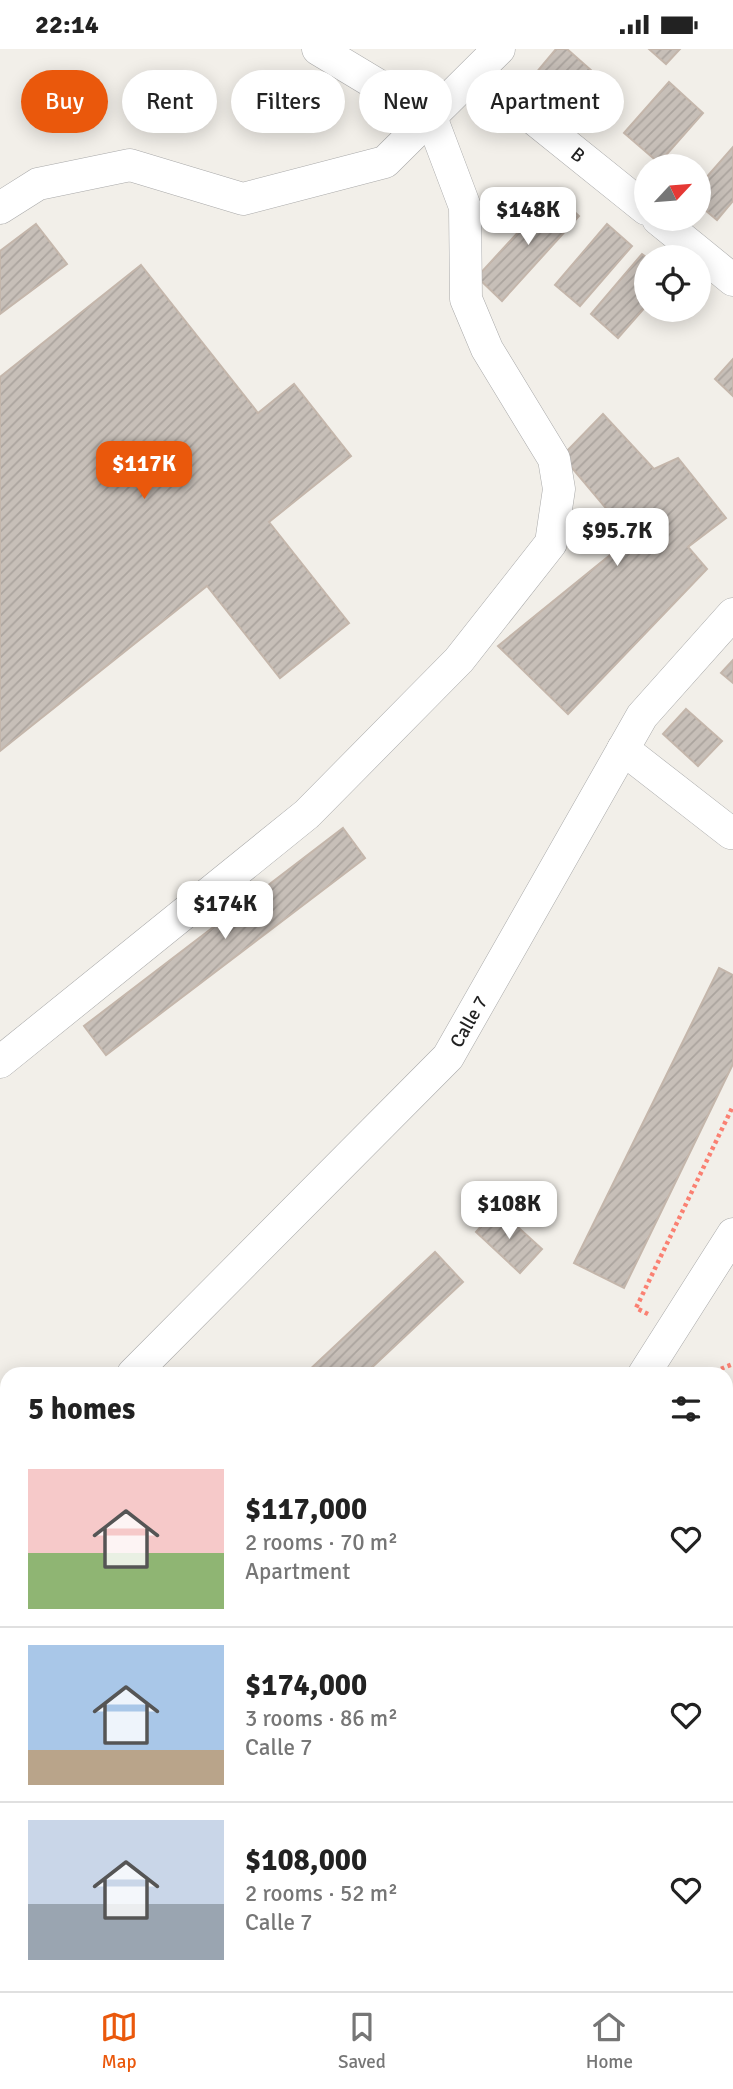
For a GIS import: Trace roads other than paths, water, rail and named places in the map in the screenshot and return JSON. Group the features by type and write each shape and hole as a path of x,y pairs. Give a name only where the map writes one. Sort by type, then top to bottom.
{"street":[{"path":"318,49 359,74"},
{"path":"480,70 499,49"},
{"path":"452,97 466,84"},
{"path":"0,208 38,184 130,165 243,199 385,162 415,133"},
{"path":"0,1062 307,814 459,660 551,543 559,489 554,459 487,349 466,299 466,207 437,133"},
{"name":"B","path":"552,133 634,199"},
{"path":"673,231 733,280"},
{"name":"Calle 7","path":"139,1367 448,1057 642,716 733,614"},
{"path":"623,749 732,833"},
{"path":"649,1367 733,1234"}]}
